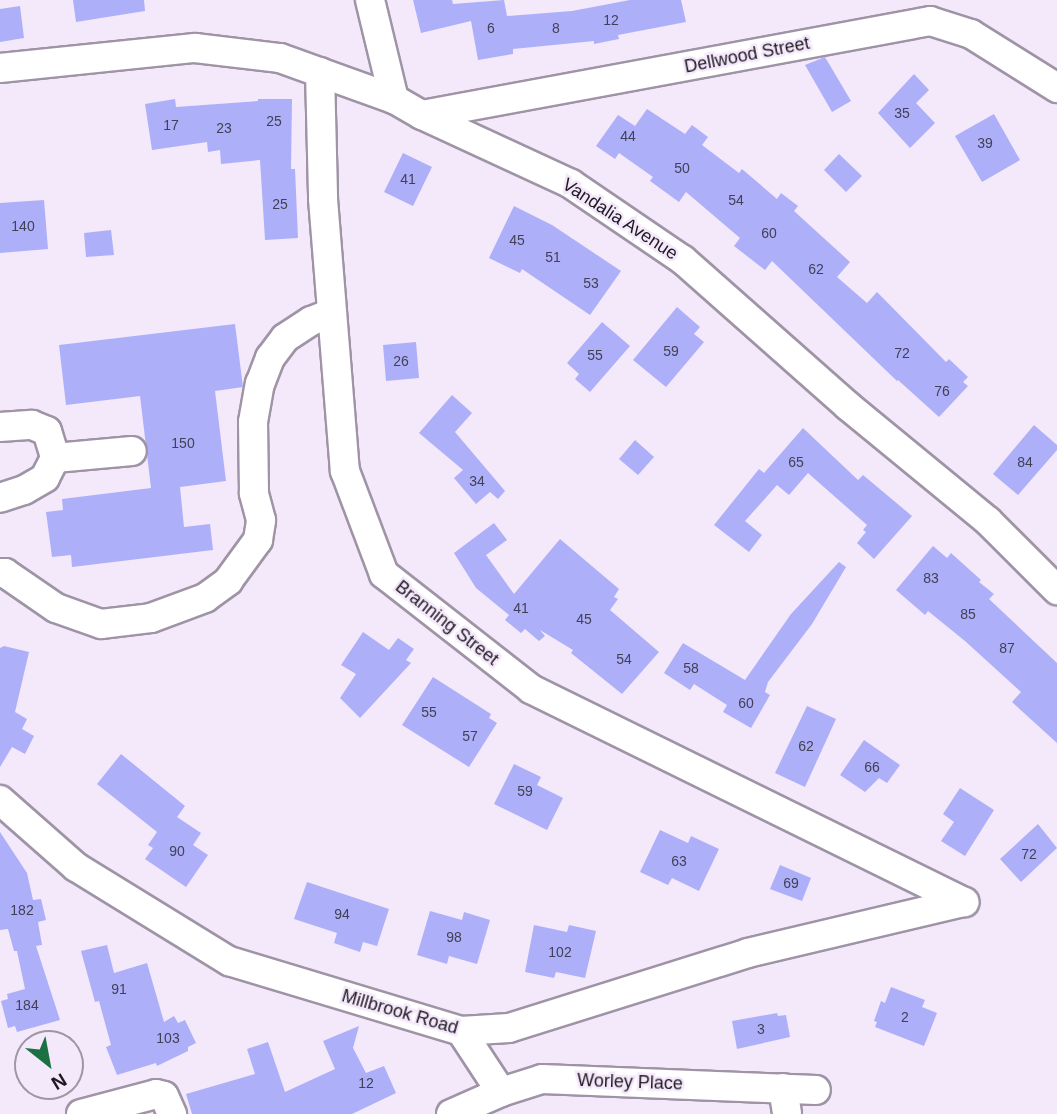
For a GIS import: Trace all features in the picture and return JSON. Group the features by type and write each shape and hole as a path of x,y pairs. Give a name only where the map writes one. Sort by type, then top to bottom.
{"street":[{"path":"370,0 394,99"},
{"name":"Dellwood Street","path":"422,116 930,21 971,34 1057,88"},
{"name":"Vandalia Avenue","path":"0,68 195,48 280,58 394,99 422,116 571,184 683,260 848,406 988,521 1057,590"},
{"name":"Branning Street","path":"320,72 323,199 345,471 384,574 531,689 964,901"},
{"path":"0,573 5,573 56,608 101,624 151,618 205,598 228,581 258,540 261,520 254,493 253,422 260,384 270,358 285,338 311,321 332,313"},
{"path":"0,427 33,425 47,431 55,458 45,478 24,491 0,498"},
{"path":"55,458 132,451"},
{"name":"Millbrook Road","path":"0,800 76,867 229,961 461,1031 509,1028 748,953 964,901"},
{"path":"461,1031 501,1091"},
{"name":"Worley Place","path":"451,1114 501,1091 542,1079 785,1101 817,1090"},
{"path":"81,1114 156,1094 164,1096 172,1114"}],"building":[{"path":"73,0 144,0 145,11 76,22"},
{"path":"413,0 452,0 453,4 504,0 507,16 572,11 630,0 681,0 686,22 618,35 619,39 594,44 594,41 513,49 513,54 478,60 471,21 421,33"},
{"path":"20,6 24,38 0,42 0,9"},
{"path":"825,57 851,101 832,112 805,65"},
{"path":"914,74 929,90 916,103 935,123 910,148 878,113"},
{"path":"175,99 176,107 258,99 292,99 291,169 295,169 298,238 265,240 260,160 221,164 220,150 208,152 207,142 152,150 145,104"},
{"path":"647,109 685,134 692,125 708,137 702,145 739,173 742,169 777,199 781,193 798,206 794,211 850,262 837,277 867,303 877,292 946,362 949,359 968,377 963,382 968,386 939,417 897,381 772,261 765,270 734,246 740,238 686,192 679,202 650,181 653,177 619,153 615,159 596,146 618,115 635,126"},
{"path":"994,114 1020,160 982,182 955,136"},
{"path":"403,153 432,167 413,206 384,192"},
{"path":"839,154 862,176 846,192 824,170"},
{"path":"44,200 48,249 0,253 0,203"},
{"path":"514,206 552,225 621,271 590,315 522,269 520,273 489,258"},
{"path":"111,230 114,255 86,257 84,233"},
{"path":"677,307 700,327 694,334 704,342 666,387 633,360"},
{"path":"602,322 630,346 590,392 575,379 579,374 567,363"},
{"path":"235,324 243,387 215,391 226,481 180,487 184,527 210,524 213,550 72,567 71,555 52,557 46,512 63,510 62,499 151,488 140,396 66,405 59,345"},
{"path":"416,342 419,378 386,381 383,345"},
{"path":"452,395 472,413 455,432 505,491 498,499 490,492 476,504 454,478 463,470 419,433"},
{"path":"1034,425 1057,445 1057,450 1018,495 993,474"},
{"path":"803,428 858,480 863,475 912,516 874,559 857,543 866,532 863,530 867,525 808,473 789,495 777,485 745,521 762,535 749,552 714,525 759,469 764,473"},
{"path":"635,440 654,457 638,475 619,459"},
{"path":"494,523 507,540 486,555 514,594 560,539 619,589 614,597 618,599 610,610 659,652 622,694 571,653 573,650 540,630 545,636 539,641 525,629 521,633 505,620 509,615 476,588 454,553"},
{"path":"933,546 947,558 951,553 981,580 979,582 994,594 989,599 1057,663 1057,743 1012,702 1021,692 965,641 928,611 925,615 896,590"},
{"path":"839,562 846,567 812,624 768,682 765,692 770,695 751,728 723,712 727,705 694,684 690,690 664,673 683,643 745,680 791,614"},
{"path":"363,632 389,650 398,638 414,649 406,660 411,663 360,718 340,698 356,674 341,665"},
{"path":"4,646 29,652 15,712 27,719 22,729 34,736 25,754 12,747 0,767 0,648"},
{"path":"433,677 491,714 489,718 497,723 469,767 402,725"},
{"path":"807,706 836,719 805,787 775,773"},
{"path":"864,740 900,765 887,783 879,778 865,792 840,775"},
{"path":"121,754 185,806 177,817 201,833 193,845 208,855 186,887 145,859 153,848 148,845 157,832 97,784"},
{"path":"514,764 541,777 537,785 563,798 547,830 494,804"},
{"path":"960,788 994,810 965,856 941,841 954,822 943,814"},
{"path":"1038,824 1057,848 1021,882 1000,859"},
{"path":"660,830 688,843 691,836 719,849 699,891 672,878 668,885 640,872"},
{"path":"0,832 27,873 33,900 41,899 46,920 38,922 42,945 36,946 60,1020 24,1030 16,1030 15,1026 8,1028 1,1001 8,999 7,994 25,989 17,951 14,951 8,929 0,930"},
{"path":"780,865 811,878 802,901 770,889"},
{"path":"307,882 389,909 377,946 363,942 360,952 334,943 337,933 294,919"},
{"path":"430,911 462,920 464,912 490,920 477,964 449,956 447,964 417,955"},
{"path":"534,925 567,932 569,925 596,931 585,978 556,972 554,978 525,972"},
{"path":"107,945 114,973 147,963 164,1022 174,1016 178,1023 185,1020 196,1043 188,1047 188,1051 157,1066 156,1063 117,1075 106,1047 111,1045 99,1001 95,1002 81,951"},
{"path":"891,987 925,1000 922,1007 937,1013 924,1046 875,1027 877,1022 874,1021 881,1001 885,1003"},
{"path":"777,1013 778,1016 786,1015 790,1037 737,1049 732,1021"},
{"path":"359,1026 353,1048 366,1073 384,1066 396,1093 352,1114 192,1114 186,1094 255,1074 247,1049 268,1042 285,1092 335,1069 323,1041"}]}
